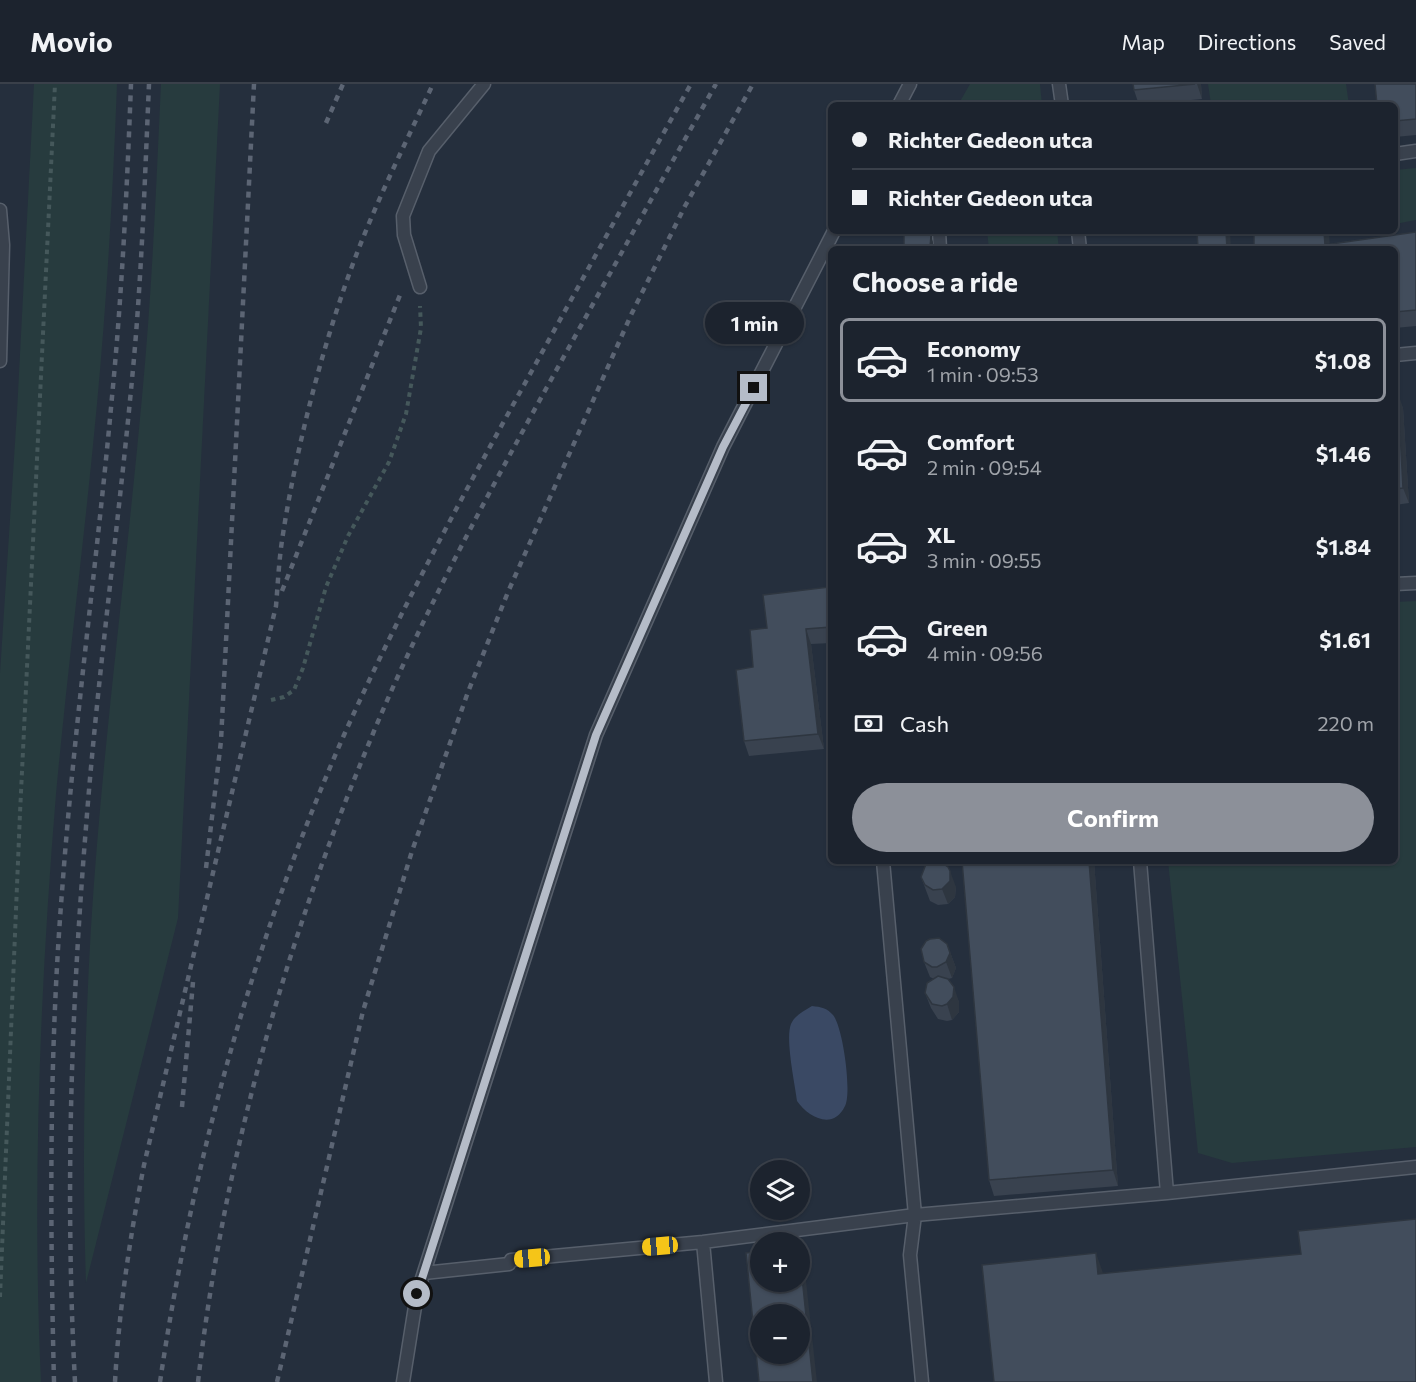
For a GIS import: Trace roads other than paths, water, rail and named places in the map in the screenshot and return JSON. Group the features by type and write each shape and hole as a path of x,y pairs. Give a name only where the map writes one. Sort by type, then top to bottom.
{"lane":[{"path":"420,287 404,235 403,216 429,152 484,84"},
{"path":"901,102 910,84"},
{"path":"1059,84 1062,102"},
{"path":"1398,154 1416,151"},
{"path":"0,210 3,245 0,361"},
{"path":"403,1382 417,1294 596,735 723,447 832,234"},
{"path":"1398,355 1416,353"},
{"path":"1398,584 1416,583"},
{"path":"882,864 915,1215 910,1255 922,1382"},
{"path":"1140,864 1167,1193"},
{"path":"424,1274 510,1264 511,1260 703,1242 915,1215 1167,1193 1416,1167"},
{"path":"703,1242 716,1382"}],"water":[{"path":"812,1006 824,1008 833,1015 840,1032 845,1060 847,1099 845,1106 840,1114 827,1120 807,1112 797,1101 791,1062 789,1031 791,1024 797,1016"}],"railway":[{"path":"54,1382 52,1137 58,953 73,768 116,358 131,84"},
{"path":"75,1382 70,1243 73,1035 91,768 134,358 149,84"},
{"path":"206,868 221,741 254,84"},
{"path":"326,123 343,84"},
{"path":"115,1382 126,1273 144,1165 276,606 283,534 304,428 333,321 357,253 433,84"},
{"path":"160,1382 190,1216 230,1053 254,972 311,813 364,692 428,563 691,84"},
{"path":"198,1382 223,1220 260,1059 309,902 367,748 429,610 475,520 716,84"},
{"path":"277,1382 363,1011 412,851 468,692 508,592 631,315 685,206 753,84"},
{"path":"282,591 402,290"},
{"path":"182,1107 193,982"}]}
